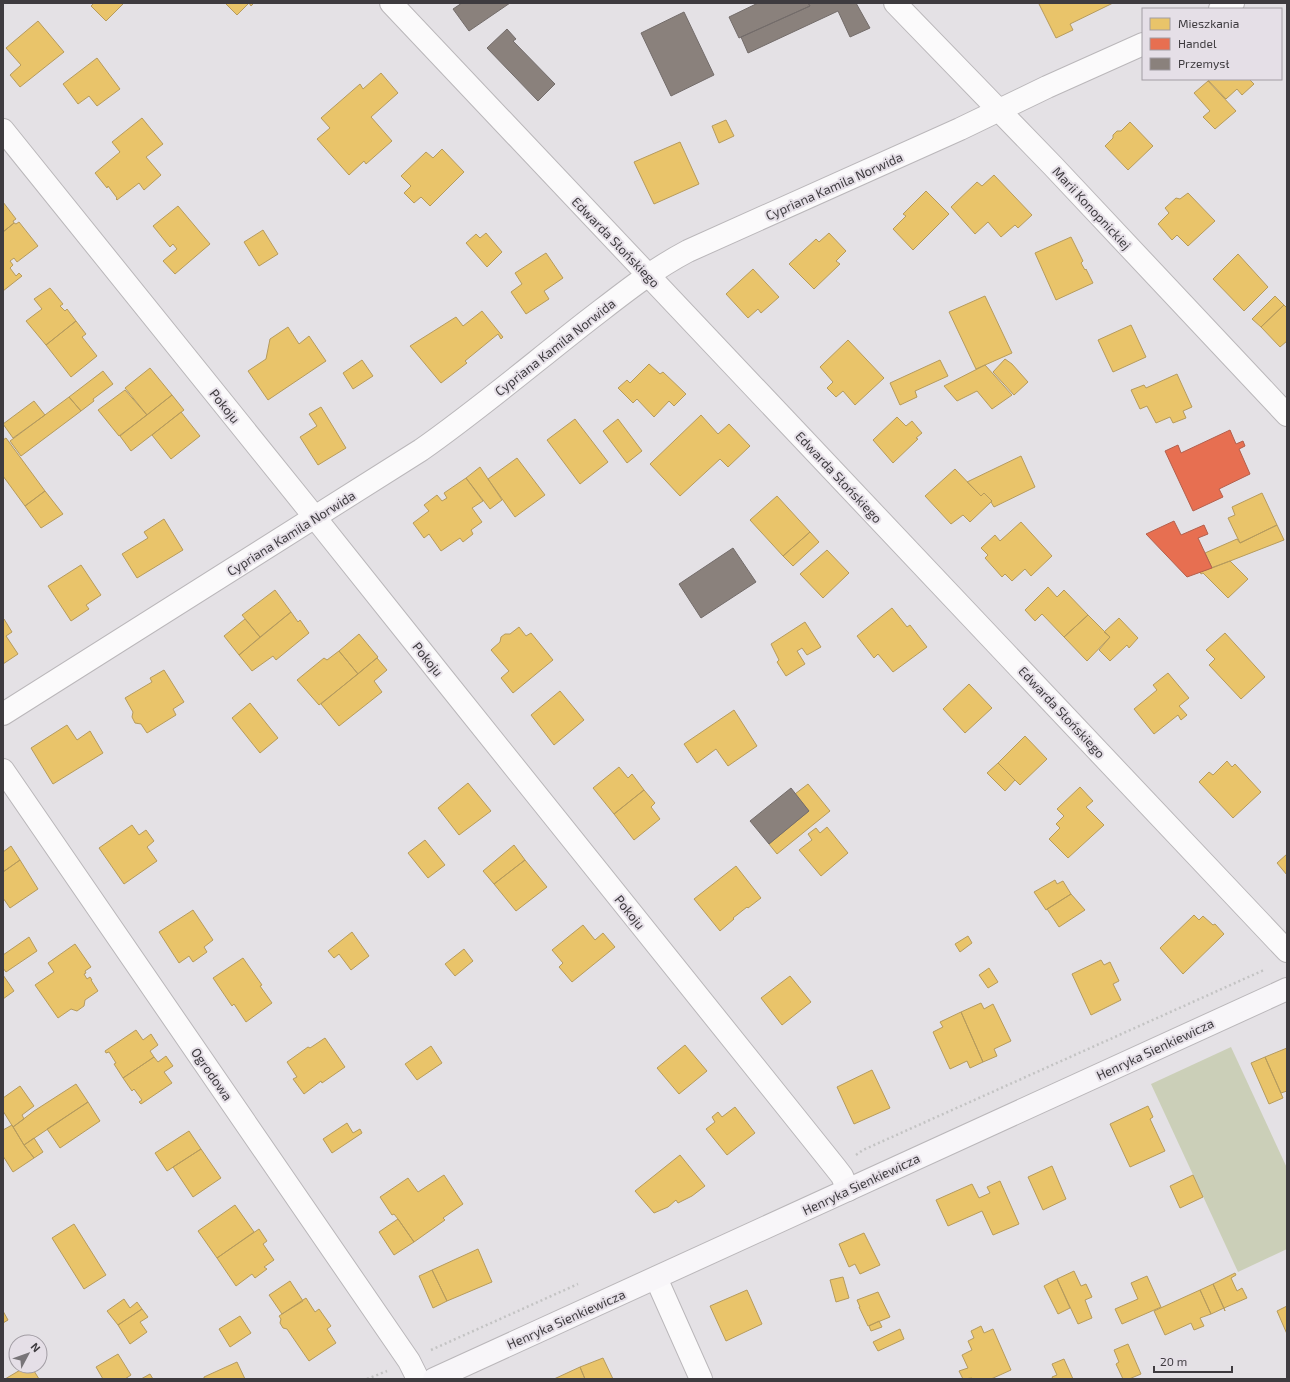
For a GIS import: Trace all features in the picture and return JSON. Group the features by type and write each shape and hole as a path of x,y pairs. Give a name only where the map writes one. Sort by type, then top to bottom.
{"street":[{"name":"Edwarda Słońskiego","path":"391,3 1287,951"},
{"name":"Marii Konopnickiej","path":"895,3 999,110 1287,415"},
{"path":"1222,8 1233,3"},
{"name":"Cypriana Kamila Norwida","path":"3,714 315,518 442,435 647,275 665,263 688,251 960,130 999,110 1142,44"},
{"name":"Pokoju","path":"3,130 835,1167 842,1176 848,1190"},
{"name":"Ogrodowa","path":"3,770 409,1361 418,1379"},
{"name":"Henryka Sienkiewicza","path":"434,1379 1287,989"},
{"path":"656,1278 701,1379"}],"path":[{"path":"853,1157 863,1150 1271,967"},
{"path":"368,1379 392,1368"}],"green space":[{"path":"1231,1047 1287,1168 1287,1249 1238,1272 1151,1084"}],"building: Mieszkania":[{"path":"94,3 124,3 106,21 91,6"},
{"path":"225,3 249,3 237,15"},
{"path":"1113,3 1070,24 1073,30 1056,38 1039,4"},
{"path":"38,21 64,52 20,87 10,75 21,65 6,48"},
{"path":"97,58 120,89 97,106 89,96 78,104 63,84"},
{"path":"381,73 398,93 371,117 392,141 366,164 364,161 349,175 317,139 330,128 321,118 360,84 363,89"},
{"path":"1208,80 1250,80 1254,84 1242,95 1237,89 1226,99"},
{"path":"1208,81 1236,111 1215,129 1203,117 1210,111 1194,93"},
{"path":"142,118 163,144 146,157 161,175 144,190 139,183 117,200 108,186 107,188 95,173 120,152 112,142"},
{"path":"726,120 734,136 719,143 712,126"},
{"path":"1130,122 1153,146 1128,170 1105,146 1113,138 1113,135 1117,131 1121,131"},
{"path":"680,142 699,184 654,204 634,162"},
{"path":"442,149 464,172 430,206 421,197 414,203 404,193 411,186 401,176 426,152 433,158"},
{"path":"994,175 1032,215 1018,228 1015,225 1001,237 988,222 975,234 951,207 977,182 982,186"},
{"path":"926,191 949,214 913,250 893,229 906,216 903,214"},
{"path":"1188,193 1215,221 1188,246 1177,235 1172,240 1158,224 1169,213 1165,208 1176,198 1180,199"},
{"path":"3,202 16,219 13,221 14,223 3,232"},
{"path":"178,206 210,244 175,274 163,261 177,249 173,244 170,247 153,226"},
{"path":"19,222 38,246 17,262 14,258 10,261 13,265 10,268 16,276 19,273 22,276 3,291 3,232 14,223 16,224"},
{"path":"263,230 278,254 259,266 244,242"},
{"path":"486,233 502,252 487,267 466,243 476,234 480,238"},
{"path":"829,233 846,251 836,261 840,264 814,289 789,264 816,239 819,242"},
{"path":"1071,237 1083,261 1081,263 1085,270 1086,269 1093,283 1056,300 1035,253"},
{"path":"546,253 563,278 544,291 549,299 526,314 511,292 522,284 515,273"},
{"path":"1238,254 1268,287 1244,311 1213,279"},
{"path":"753,269 779,297 761,313 758,309 748,318 726,294"},
{"path":"50,288 63,304 60,306 65,311 67,309 76,321 46,345 26,321 42,309 34,299"},
{"path":"985,296 1012,353 976,369 949,312"},
{"path":"1275,296 1284,305 1261,327 1252,319"},
{"path":"1284,305 1287,308 1287,341 1280,347 1261,327"},
{"path":"482,311 503,337 501,339 498,334 465,361 467,363 441,383 410,346 456,317 463,326"},
{"path":"76,321 86,334 82,337 97,356 71,377 46,345"},
{"path":"1131,325 1146,357 1113,372 1098,340"},
{"path":"288,327 299,344 309,336 326,361 268,400 248,371 266,359 270,339"},
{"path":"848,340 884,378 855,405 843,391 836,397 827,388 833,382 820,367"},
{"path":"1005,359 1012,364 1028,382 1014,395 993,372"},
{"path":"362,360 373,376 353,389 343,373"},
{"path":"940,360 948,376 915,391 917,397 900,405 890,383"},
{"path":"649,364 660,374 663,372 686,394 674,406 669,401 654,417 637,399 633,403 618,388 627,380 630,383"},
{"path":"985,365 1012,395 992,409 977,391 957,401 944,386"},
{"path":"150,368 172,395 147,415 125,388"},
{"path":"103,371 113,384 93,399 94,401 81,411 69,397"},
{"path":"1177,374 1192,407 1183,411 1186,418 1173,423 1170,417 1156,423 1147,406 1140,409 1131,390 1144,385 1146,388"},
{"path":"125,390 147,415 119,436 98,410"},
{"path":"172,395 184,410 131,451 120,436"},
{"path":"69,397 81,411 21,456 10,441"},
{"path":"34,401 45,415 13,438 3,424"},
{"path":"321,407 346,448 318,465 300,437 317,426 309,414"},
{"path":"181,412 200,436 171,459 152,435"},
{"path":"701,415 718,434 729,424 750,446 728,467 720,459 680,496 650,464"},
{"path":"897,417 906,426 912,421 922,433 916,438 918,439 893,463 873,440"},
{"path":"575,419 608,462 580,484 547,440"},
{"path":"618,419 642,451 627,463 603,431"},
{"path":"6,438 45,491 25,506 3,476 3,440"},
{"path":"1021,456 1035,487 994,507 991,502 992,501 984,493 981,496 967,482"},
{"path":"517,458 545,495 515,517 488,479"},
{"path":"480,467 502,500 490,509 466,478"},
{"path":"955,469 981,496 984,493 992,501 970,522 963,515 951,524 925,496"},
{"path":"466,478 483,501 472,508 482,522 471,530 473,534 463,542 460,538 441,551 429,534 424,538 413,523 429,511 424,505 437,495 442,501 447,498 444,493"},
{"path":"45,491 63,514 41,528 25,506"},
{"path":"1262,493 1277,525 1240,543 1228,518 1235,515 1232,507"},
{"path":"777,496 810,532 783,556 750,520"},
{"path":"164,519 183,550 137,578 122,554 148,538 144,532"},
{"path":"1021,522 1052,556 1031,576 1025,569 1012,581 1005,574 1002,577 985,558 988,555 981,548 995,535 1000,541"},
{"path":"1277,525 1284,540 1212,568 1205,553 1237,539 1240,543"},
{"path":"810,532 819,542 793,566 783,556"},
{"path":"827,550 849,573 823,598 800,574"},
{"path":"1230,561 1248,579 1228,598 1203,573 1201,574 1200,572"},
{"path":"81,565 101,595 86,605 89,609 71,621 48,586"},
{"path":"1048,587 1057,597 1064,590 1088,615 1064,637 1042,614 1035,621 1025,610"},
{"path":"275,590 291,612 260,637 242,615"},
{"path":"892,608 907,627 910,625 927,647 893,672 878,654 874,658 857,636"},
{"path":"291,612 298,622 300,620 309,633 276,660 273,656 252,671 239,655"},
{"path":"1088,615 1110,637 1087,661 1064,637"},
{"path":"1119,618 1138,638 1129,648 1127,645 1110,661 1099,650 1110,637 1104,632"},
{"path":"3,619 12,632 6,636 18,654 3,664"},
{"path":"245,619 260,637 239,655 224,636"},
{"path":"805,622 821,647 807,655 802,648 797,651 805,664 786,676 777,662 779,660 771,644"},
{"path":"519,627 526,636 531,633 553,660 513,693 501,678 509,671 491,650 500,642 501,637 505,634 510,634"},
{"path":"1225,633 1265,677 1241,699 1209,665 1215,659 1206,650"},
{"path":"359,634 378,657 358,674 339,651"},
{"path":"339,651 358,674 319,705 297,680 324,658 327,660"},
{"path":"377,658 387,670 374,681 382,692 339,726 321,704"},
{"path":"164,670 184,702 173,709 176,715 147,733 141,724 135,723 132,717 133,712 125,698 152,682 150,678"},
{"path":"1168,673 1189,698 1179,706 1187,715 1181,720 1178,715 1154,734 1134,709 1157,690 1153,685"},
{"path":"969,684 992,708 965,733 943,709"},
{"path":"560,691 584,720 554,745 531,715"},
{"path":"250,703 278,738 260,753 232,718"},
{"path":"734,710 757,746 728,766 716,749 697,763 684,744"},
{"path":"67,725 77,740 90,731 103,753 53,784 31,748"},
{"path":"1025,736 1047,759 1020,785 998,763"},
{"path":"1227,761 1232,767 1235,764 1261,792 1233,818 1199,782 1209,772 1213,775"},
{"path":"998,763 1015,780 1005,791 987,773"},
{"path":"619,767 628,778 632,774 644,790 614,814 593,788"},
{"path":"468,783 491,811 459,835 438,808"},
{"path":"808,784 830,811 777,854 769,844 809,811 795,794"},
{"path":"1080,787 1093,801 1086,807 1104,825 1068,858 1049,839 1060,828 1056,824 1064,816 1057,809"},
{"path":"644,790 655,803 651,807 660,819 634,840 614,814"},
{"path":"132,825 139,835 146,830 154,841 147,847 157,861 124,884 99,848"},
{"path":"827,827 848,853 821,876 799,850 812,840 808,834 816,828 820,833"},
{"path":"425,840 445,865 428,878 408,853"},
{"path":"514,845 525,860 494,884 483,871"},
{"path":"11,846 20,860 3,872 3,852"},
{"path":"1287,854 1287,875 1277,863"},
{"path":"20,860 38,889 10,908 3,898 3,872"},
{"path":"525,860 547,887 516,911 494,884"},
{"path":"736,866 761,898 733,918 734,919 720,931 694,899"},
{"path":"1055,880 1057,884 1063,881 1071,894 1046,910 1034,892"},
{"path":"1071,894 1085,910 1059,927 1047,909"},
{"path":"193,910 213,940 204,947 207,952 193,962 189,956 179,963 159,932"},
{"path":"1194,915 1199,920 1203,916 1213,925 1215,924 1224,934 1183,974 1160,948"},
{"path":"583,925 595,940 603,933 615,947 572,982 559,967 563,963 552,950"},
{"path":"352,932 369,956 351,970 339,954 334,958 328,951"},
{"path":"968,936 972,943 960,952 955,944"},
{"path":"29,937 37,951 6,972 3,968 3,955"},
{"path":"75,944 91,967 85,971 86,973 84,974 87,979 90,977 98,991 85,1000 84,1006 77,1011 71,1009 58,1018 35,985 54,972 48,963"},
{"path":"464,949 473,961 455,976 445,964"},
{"path":"243,958 262,985 260,986 272,1003 246,1022 234,1004 232,1006 213,978"},
{"path":"1101,960 1104,965 1110,962 1119,981 1113,984 1121,1000 1091,1015 1072,974"},
{"path":"989,968 998,982 988,988 979,975"},
{"path":"3,975 14,991 3,999"},
{"path":"790,976 811,1002 782,1025 761,998"},
{"path":"981,1003 984,1009 993,1004 1011,1041 994,1049 997,1056 983,1062 961,1012"},
{"path":"961,1012 983,1062 970,1068 967,1061 950,1069 933,1032 943,1027 940,1022"},
{"path":"136,1030 143,1040 151,1034 158,1045 150,1051 154,1057 123,1078 114,1064 116,1063 109,1052 106,1053 105,1051"},
{"path":"325,1038 345,1067 322,1083 321,1081 304,1094 293,1079 297,1077 287,1062 308,1047 310,1048"},
{"path":"685,1045 707,1071 679,1094 657,1068"},
{"path":"431,1046 442,1063 417,1080 405,1064"},
{"path":"1287,1048 1287,1091 1281,1093 1265,1057"},
{"path":"166,1056 173,1066 164,1072 172,1083 141,1104 139,1102 142,1100 134,1089 132,1091 123,1078 154,1057 158,1062"},
{"path":"1265,1057 1283,1098 1269,1104 1251,1063"},
{"path":"872,1070 890,1108 854,1124 837,1087"},
{"path":"76,1084 88,1102 24,1145 13,1127 34,1111"},
{"path":"20,1086 34,1106 22,1115 24,1119 13,1127 3,1111 3,1098"},
{"path":"88,1102 100,1121 60,1148 47,1129"},
{"path":"1148,1106 1153,1117 1150,1119 1165,1151 1130,1167 1110,1124"},
{"path":"735,1107 755,1133 727,1155 706,1129 715,1122 712,1117 718,1112 722,1117"},
{"path":"347,1123 353,1133 360,1129 362,1133 332,1153 323,1139"},
{"path":"12,1125 34,1158 13,1172 3,1156 3,1130"},
{"path":"189,1131 201,1149 167,1171 155,1153"},
{"path":"34,1138 43,1152 34,1158 24,1145"},
{"path":"201,1149 221,1178 193,1197 173,1167"},
{"path":"680,1155 705,1186 692,1196 678,1203 676,1200 668,1207 654,1213 635,1191"},
{"path":"1052,1166 1066,1199 1043,1210 1028,1177"},
{"path":"444,1175 463,1204 443,1218 445,1220 414,1242 394,1214 392,1215 380,1197 408,1178 418,1192"},
{"path":"1193,1175 1203,1197 1180,1208 1170,1186"},
{"path":"1000,1181 1019,1224 993,1235 982,1211 948,1226 936,1200 972,1184 979,1198 990,1193 987,1187"},
{"path":"235,1205 254,1232 217,1258 198,1231"},
{"path":"398,1219 414,1242 394,1255 379,1232"},
{"path":"74,1224 106,1275 84,1289 52,1238"},
{"path":"259,1229 267,1241 263,1244 274,1260 264,1267 267,1269 255,1278 252,1274 236,1286 217,1258"},
{"path":"864,1233 880,1265 860,1274 855,1264 849,1267 839,1244"},
{"path":"478,1249 492,1282 447,1301 432,1270"},
{"path":"432,1270 447,1301 433,1308 419,1276"},
{"path":"1074,1271 1081,1286 1086,1284 1092,1297 1085,1300 1092,1318 1078,1324 1057,1279"},
{"path":"1235,1273 1236,1275 1231,1278 1237,1291 1242,1288 1247,1298 1224,1308 1225,1311 1213,1284"},
{"path":"1147,1276 1161,1307 1122,1324 1115,1309 1138,1299 1131,1283"},
{"path":"843,1277 849,1298 836,1302 830,1280"},
{"path":"1057,1279 1070,1308 1058,1314 1044,1286"},
{"path":"290,1281 303,1301 282,1314 269,1295"},
{"path":"1213,1284 1224,1308 1211,1314 1200,1290"},
{"path":"747,1290 762,1324 726,1341 710,1306"},
{"path":"1200,1290 1211,1314 1200,1318 1204,1326 1194,1330 1191,1323 1165,1335 1154,1311"},
{"path":"878,1292 890,1317 868,1326 857,1300"},
{"path":"306,1298 315,1312 319,1309 331,1326 327,1329 336,1343 309,1361 287,1329 283,1328 280,1323 281,1319 279,1316"},
{"path":"124,1299 130,1308 137,1302 142,1309 118,1325 107,1311"},
{"path":"1287,1306 1287,1334 1277,1311"},
{"path":"142,1309 148,1317 140,1322 147,1332 130,1344 118,1325"},
{"path":"3,1311 8,1320 3,1323"},
{"path":"240,1316 251,1333 230,1347 219,1329"},
{"path":"879,1321 882,1327 871,1331 869,1326"},
{"path":"981,1326 984,1333 993,1329 1011,1370 991,1379 963,1379 959,1371 968,1368 962,1355 972,1350 968,1341 974,1338 971,1331"},
{"path":"900,1329 904,1339 878,1351 873,1342"},
{"path":"1128,1344 1141,1374 1129,1379 1123,1379 1116,1364 1119,1362 1114,1350"},
{"path":"118,1354 131,1375 125,1379 103,1379 96,1367"},
{"path":"603,1358 613,1379 585,1379 580,1367"},
{"path":"1064,1359 1073,1379 1053,1379 1052,1377 1057,1375 1052,1364"},
{"path":"237,1362 245,1379 204,1379 204,1377"},
{"path":"580,1367 585,1379 554,1379"},
{"path":"13,1374 36,1374 39,1379 5,1379"},
{"path":"150,1374 153,1379 141,1379"}],"building: Handel":[{"path":"1230,430 1236,444 1243,441 1245,446 1239,449 1250,474 1219,489 1223,497 1193,511 1165,451 1178,445 1181,453"},
{"path":"1174,521 1181,535 1204,525 1208,534 1198,538 1212,568 1187,577 1146,534"}],"building: Przemysł":[{"path":"462,3 510,3 469,31 453,9"},
{"path":"758,3 808,3 810,6 739,38 729,17"},
{"path":"808,3 856,3 870,28 850,37 838,11 748,53 741,37 810,6"},
{"path":"684,12 714,75 671,96 641,33"},
{"path":"507,29 516,39 513,41 555,84 538,101 487,48"},
{"path":"733,548 756,582 701,618 679,584"},
{"path":"791,788 809,811 769,844 750,821"}]}
